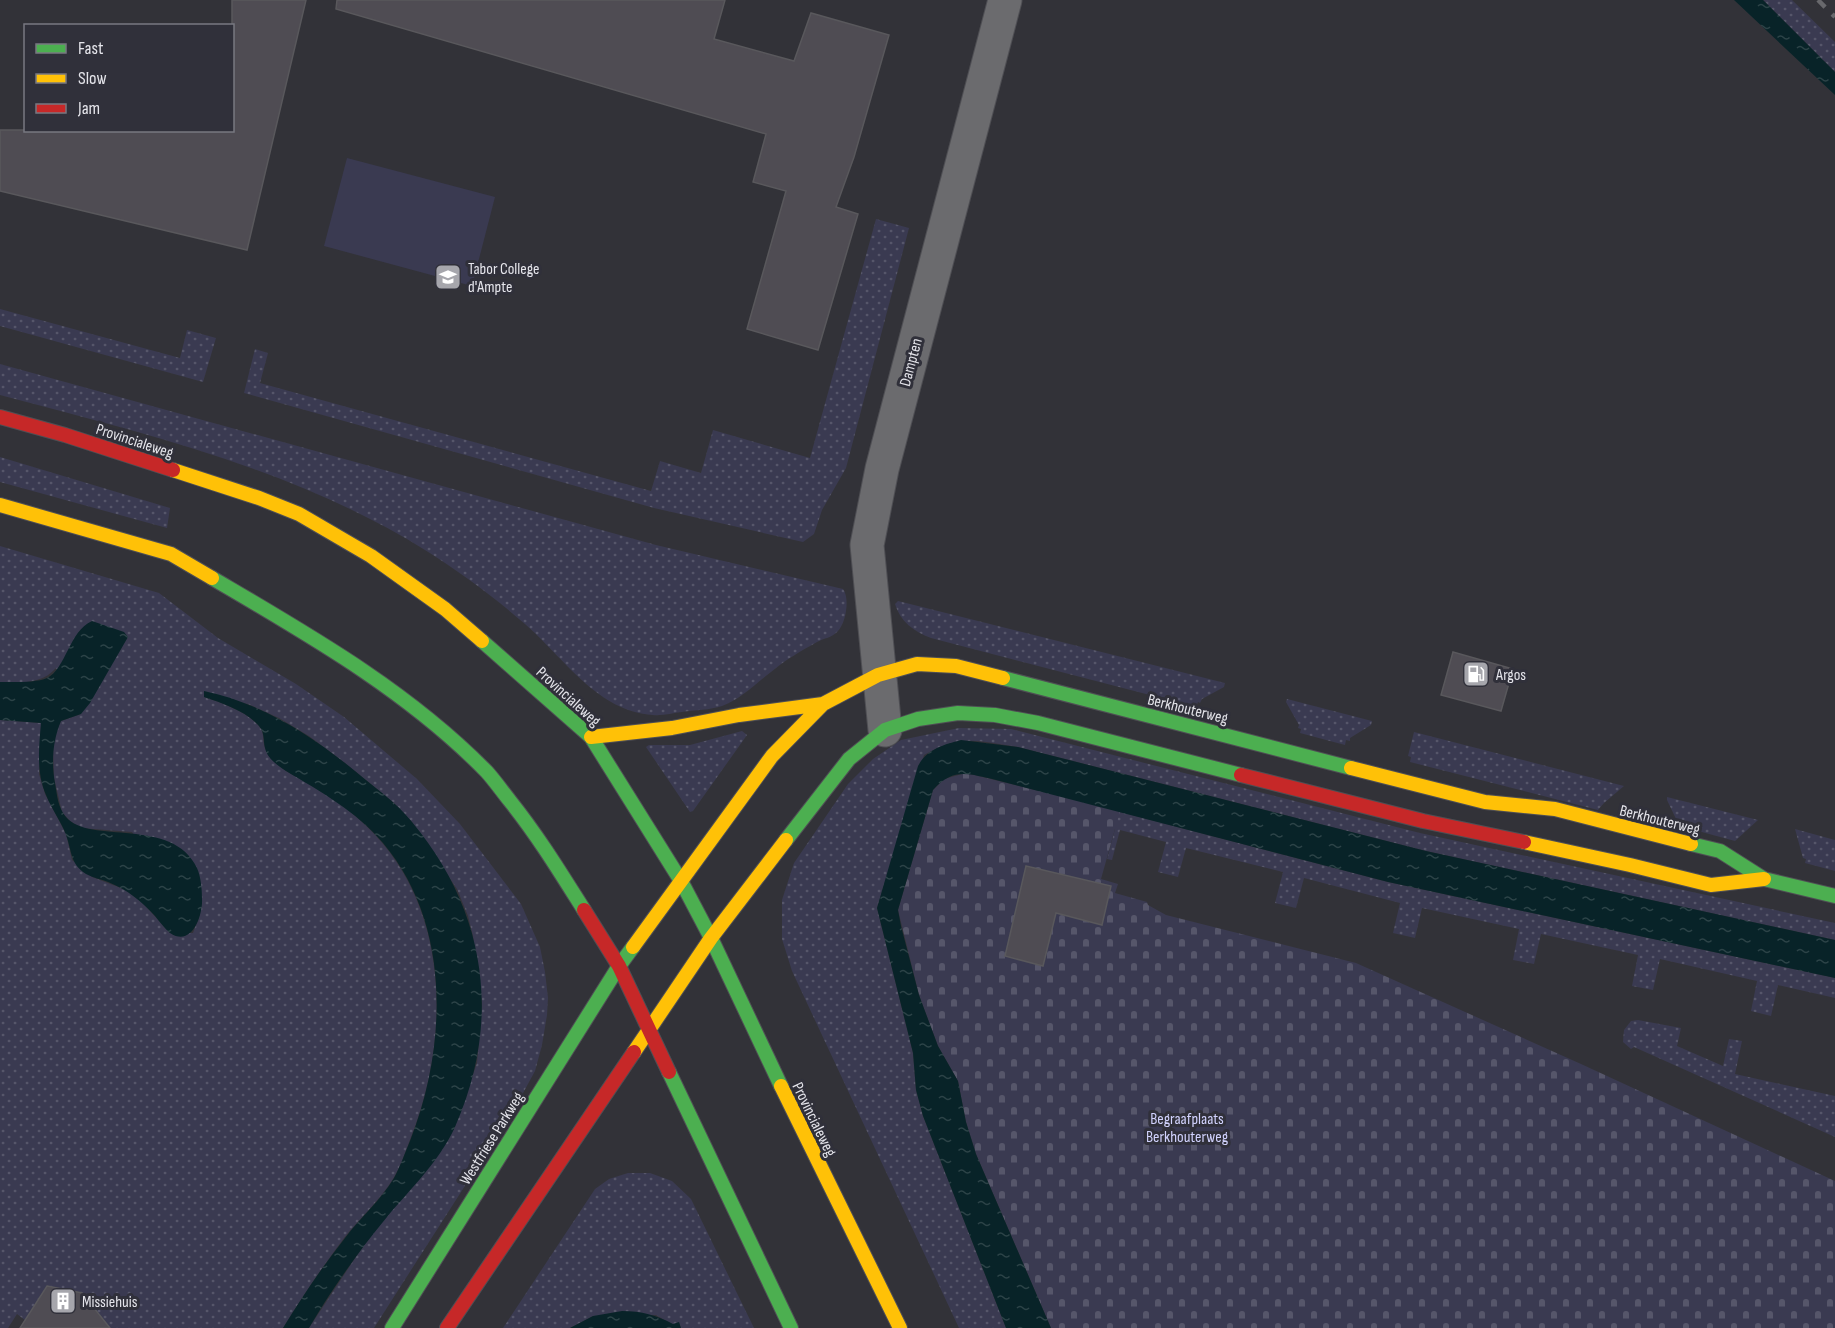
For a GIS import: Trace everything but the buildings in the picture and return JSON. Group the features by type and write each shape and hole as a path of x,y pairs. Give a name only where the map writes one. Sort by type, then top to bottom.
{"main road":[{"name":"Provincialeweg","path":"0,417 65,435 259,498 299,514 327,529 372,556 445,609 591,737 681,881 711,938 798,1123 900,1328"},
{"path":"0,505 171,554 324,645 384,684 488,773 540,839 619,966 791,1328"},
{"name":"Berkhouterweg","path":"681,881 772,756 823,704 878,675 917,664 956,666 1485,802 1555,809 1720,851 1764,879 1835,896"},
{"path":"591,737 672,728 823,704"},
{"name":"Berkhouterweg","path":"650,1030 711,938 849,759 885,730 918,719 958,713 995,715 1038,723 1423,821 1630,865 1711,885 1764,879"},
{"name":"Westfriese Parkweg","path":"392,1328 619,966 681,881"},
{"path":"447,1328 650,1030"}],"street":[{"name":"Dampten","path":"885,730 867,545 882,469 1005,0"}],"green space":[{"path":"1763,0 1792,0 1835,42 1835,72"},
{"path":"347,158 495,197 472,286 324,246"},
{"path":"876,219 909,228 846,468 822,510 814,534 803,542 654,508 244,393 255,349 268,353 260,383 651,491 660,461 701,473 713,430 810,458"},
{"path":"0,309 180,358 187,330 216,338 203,382 0,326"},
{"path":"0,364 656,545 843,589 847,604 845,617 841,627 831,637 817,642 787,660 729,703 713,708 660,715 633,712 598,694 525,624 476,585 425,550 375,522 324,497 218,457 110,424 0,395"},
{"path":"0,457 170,508 167,528 0,482"},
{"path":"0,546 159,593 218,638 296,684 344,717 417,779 460,824 521,904 540,947 548,998 542,1045 535,1071 516,1106 374,1328 309,1328 365,1243 454,1129 477,1063 482,1003 468,916 457,889 412,822 394,803 309,736 279,718 248,704 204,697 233,708 254,721 262,731 265,748 278,764 351,812 383,844 405,876 421,910 431,947 436,986 436,1025 432,1063 423,1101 393,1179 336,1249 283,1328 100,1328 91,1315 95,1309 83,1294 62,1289 59,1293 47,1286 25,1320 17,1314 8,1328 0,1328 0,720 41,723 39,774 45,794 66,834 72,860 92,877 126,890 140,900 170,933 193,933 200,914 132,832 81,828 62,812 54,778 54,736 61,721 81,714 56,668 38,680 0,682"},
{"path":"898,601 1225,683 1224,687 1202,699 1196,707 931,638 919,633 904,621 895,604"},
{"path":"1287,699 1372,721 1371,725 1350,738 1350,741 1346,740 1345,745 1300,733 1301,729 1298,728 1299,725 1286,702"},
{"path":"959,728 1011,729 1420,833 1835,923 1835,940 1426,851 1018,747 970,741 937,748 924,755 877,908 913,1053 916,1090 923,1116 1006,1328 959,1328 792,971 782,939 782,900 794,863 848,784 873,759 901,740"},
{"path":"742,731 747,735 693,811 690,812 646,747 649,745 690,745"},
{"path":"1414,732 1624,786 1598,810 1410,762 1411,757 1408,756"},
{"name":"Begraafplaats Berkhouterweg","path":"966,773 1120,811 1101,879 1118,884 1115,893 1147,902 1148,905 1166,915 1356,963 1835,1181 1835,1328 1051,1328 976,1154 966,1122 958,1081 938,1046 919,995 898,910 933,790 944,779"},
{"path":"1044,792 1388,882 1835,978 1835,998 1778,985 1771,1016 1751,1011 1757,981 1660,959 1653,990 1632,986 1638,955 1541,934 1534,964 1513,960 1519,929 1422,908 1415,938 1393,933 1400,903 1304,878 1296,908 1275,903 1283,872 1186,848 1178,877 1158,872 1166,842 1120,830 1112,860 1107,859 1115,829 1053,813 1051,1328"},
{"path":"1667,797 1758,820 1735,841 1676,825 1677,821"},
{"path":"1795,829 1835,840 1835,871 1805,863 1806,859 1803,858"},
{"path":"1638,1020 1681,1028 1677,1046 1723,1066 1729,1039 1742,1041 1735,1074 1835,1096 1835,1137 1634,1047 1631,1049 1623,1042 1624,1030 1631,1021"},
{"path":"628,1173 650,1173 672,1181 691,1199 754,1328 681,1328 679,1323 673,1325 656,1315 593,1316 570,1328 503,1328 595,1189 609,1179"}],"water":[{"path":"1734,0 1763,0 1835,72 1835,95"},
{"path":"92,621 124,632 128,637 90,703 81,714 61,721 56,736 53,759 58,801 66,817 77,825 151,836 170,842 185,852 197,868 201,883 202,906 195,928 184,936 178,937 170,933 145,905 128,892 91,877 77,866 64,830 43,786 39,759 41,723 0,720 0,682 47,678 59,667 78,633"},
{"path":"204,691 245,703 284,722 338,757 399,808 437,857 457,893 471,930 479,968 482,1007 479,1047 470,1087 455,1127 433,1163 356,1257 309,1328 283,1328 328,1260 394,1178 422,1105 431,1066 436,1027 436,987 432,949 422,911 405,875 383,843 350,812 273,761 266,752 262,731 254,721 233,708 204,697"},
{"path":"961,740 1018,747 1426,851 1835,940 1835,978 1388,882 986,778 969,774 955,775 933,790 898,910 919,995 938,1046 958,1081 966,1122 976,1154 1051,1328 1006,1328 923,1116 916,1090 913,1053 877,908 918,766 926,755 942,746"},
{"path":"622,1311 649,1314 673,1324 679,1322 681,1328 570,1328 593,1316"}],"railway":[{"path":"1818,0 1835,17"}],"traffic: fast":[{"path":"212,578 356,666 391,690 456,743 487,772 520,814 584,910"},
{"path":"482,641 591,737 681,881 711,938 781,1086"},
{"path":"1003,678 1351,768"},
{"path":"786,840 849,759 885,730 918,719 958,713 995,715 1038,723 1241,775"},
{"path":"1691,844 1720,851 1764,879 1835,896"},
{"path":"392,1328 633,947"},
{"path":"669,1072 791,1328"}],"traffic: slow":[{"path":"173,470 259,498 299,514 371,556 445,609 482,641"},
{"path":"0,505 171,554 212,578"},
{"path":"633,947 772,756 823,704 878,675 917,664 956,666 1003,678"},
{"path":"591,737 672,728 739,715 823,704"},
{"path":"1351,768 1485,802 1555,809 1691,844"},
{"path":"634,1052 711,938 786,840"},
{"path":"1524,842 1711,885 1764,879"},
{"path":"781,1086 900,1328"}],"traffic: jam":[{"path":"0,417 65,435 173,470"},
{"path":"1241,775 1423,821 1524,842"},
{"path":"584,910 619,966 669,1072"},
{"path":"447,1328 634,1052"}],"place":[{"name":"Tabor College d'Ampte","path":"448,277"},
{"name":"Argos","path":"1476,674"},
{"name":"Missiehuis","path":"63,1301"}]}
